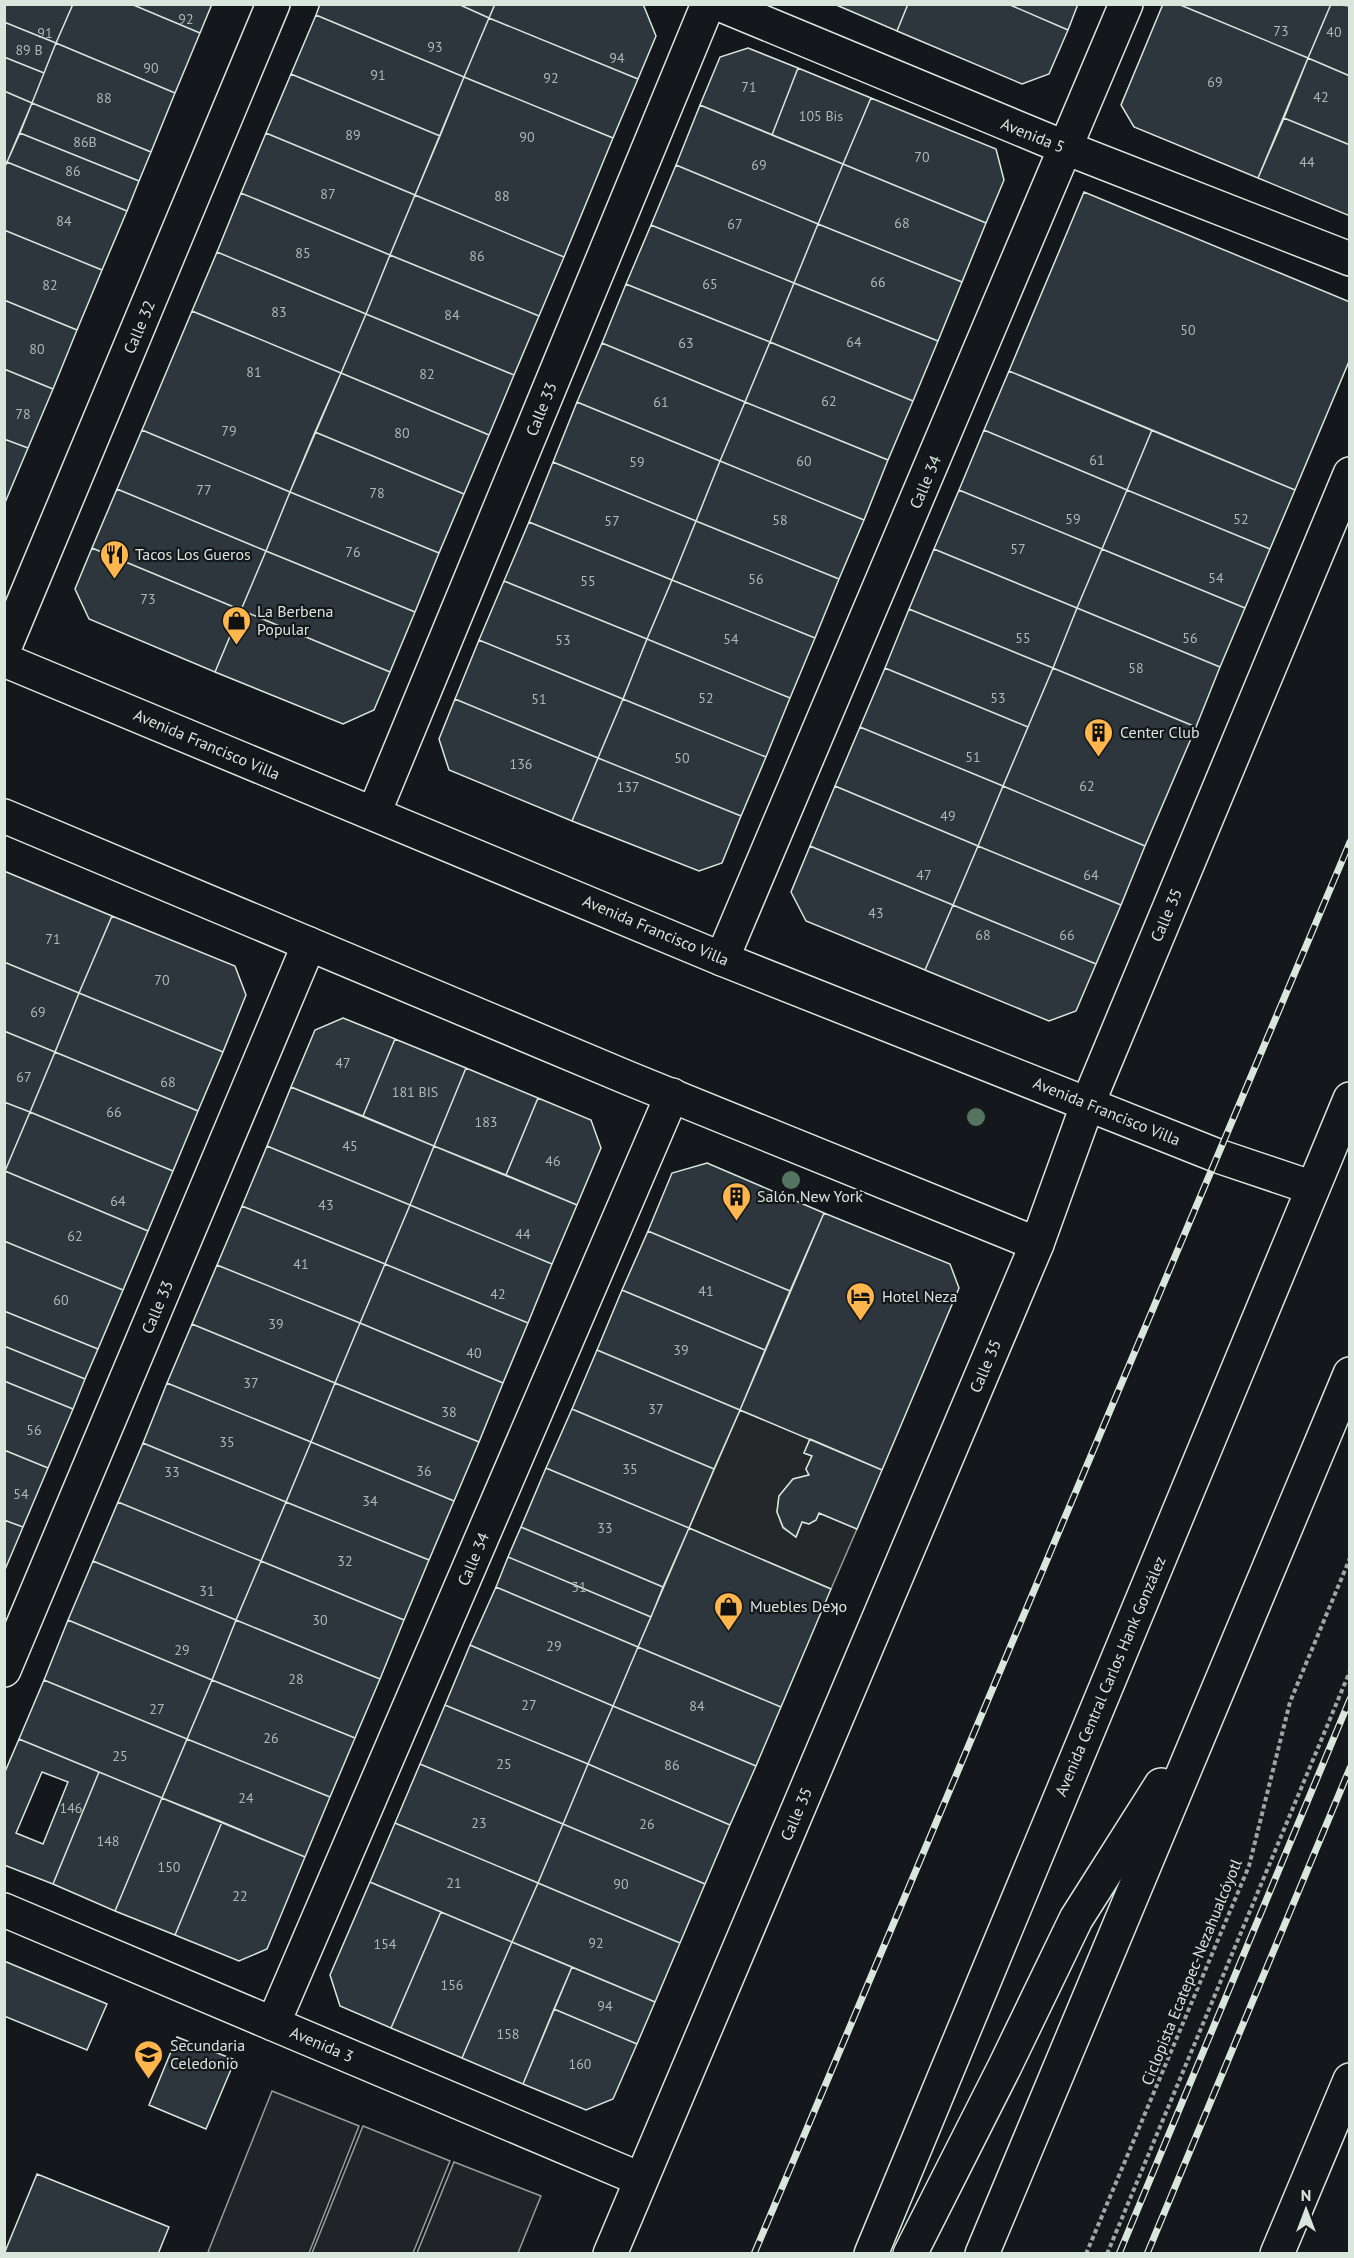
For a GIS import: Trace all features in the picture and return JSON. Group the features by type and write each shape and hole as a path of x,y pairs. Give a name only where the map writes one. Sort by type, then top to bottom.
{"main road":[{"name":"Calle 32","path":"4,649 273,4"},
{"name":"Calle 33","path":"374,813 708,4"},
{"name":"Avenida 5","path":"719,4 1066,148 1350,260"},
{"name":"Calle 34","path":"722,958 1126,4"},
{"name":"Calle 35","path":"610,2253 1037,1244 1088,1103 1350,474"},
{"name":"Avenida Francisco Villa","path":"4,660 722,958 1218,1156 1313,1188"},
{"path":"4,816 672,1095 1037,1244"},
{"name":"Calle 33","path":"4,1671 309,944"},
{"name":"Calle 34","path":"273,2024 672,1095"},
{"name":"Avenida Central Carlos Hank González","path":"871,2253 1350,1099"},
{"path":"982,2253 1350,1374"},
{"path":"910,2253 1005,2066 1076,1919 1212,1702"},
{"name":"Avenida 3","path":"4,1910 640,2179"},
{"path":"1277,2253 1350,2080"}],"path":[{"name":"Ciclopista Ecatepec-Nezahualcóyotl","path":"1086,2253 1249,1866 1290,1702 1350,1558"},
{"path":"1107,2253 1350,1671"}],"shaded area":[{"path":"740,1410 810,1439 804,1453 812,1456 806,1469 809,1475 793,1479 779,1496 777,1512 783,1528 796,1537 802,1522 809,1524 816,1520 819,1513 857,1529 831,1589 689,1528"},
{"path":"272,2091 359,2126 309,2253 208,2252"},
{"path":"363,2126 450,2161 413,2253 312,2253"},
{"path":"454,2162 541,2196 518,2253 417,2253"}],"building":[{"path":"4,4 73,4 56,43 4,22"},
{"path":"73,4 131,4 200,33 175,93 56,43"},
{"path":"131,4 212,4 200,33"},
{"path":"320,4 458,4 489,18 464,77 316,15"},
{"path":"458,4 495,4 489,18"},
{"path":"495,4 643,4 656,36 638,79 489,18"},
{"path":"834,4 908,4 897,31"},
{"path":"908,4 1008,4 1068,30 1049,74 1022,84 897,31"},
{"path":"1008,4 1078,4 1068,30"},
{"path":"1163,4 1178,4 1308,58 1258,178 1134,127 1121,105"},
{"path":"1178,4 1331,4 1308,58"},
{"path":"1331,4 1350,6 1350,76 1308,58"},
{"path":"316,15 464,77 440,136 291,74"},
{"path":"489,18 638,79 613,138 464,77"},
{"path":"4,22 56,43 44,73 4,57"},
{"path":"56,43 175,93 151,152 32,103"},
{"path":"748,48 798,68 772,135 700,105 720,57"},
{"path":"4,57 44,73 32,103 4,91"},
{"path":"1308,58 1350,76 1350,145 1284,118"},
{"path":"798,68 871,98 843,164 772,135"},
{"path":"291,74 440,136 415,195 266,133"},
{"path":"464,77 613,138 564,257 415,195"},
{"path":"4,91 32,103 7,162 4,161"},
{"path":"871,98 996,149 1004,180 986,223 843,164"},
{"path":"32,103 151,152 139,181 20,133"},
{"path":"700,105 843,164 818,224 676,165"},
{"path":"1284,118 1350,145 1350,216 1258,178"},
{"path":"20,133 139,181 127,211 7,162"},
{"path":"266,133 415,195 390,255 241,193"},
{"path":"7,162 127,211 102,270 4,230 4,169"},
{"path":"843,164 986,223 962,282 818,224"},
{"path":"676,165 818,224 794,283 651,225"},
{"path":"1084,192 1350,302 1350,359 1295,490 1009,371"},
{"path":"241,193 390,255 366,314 217,252"},
{"path":"415,195 564,257 539,316 390,255"},
{"path":"818,224 962,282 938,341 794,283"},
{"path":"651,225 794,283 770,342 626,284"},
{"path":"4,230 102,270 77,330 4,300"},
{"path":"217,252 366,314 341,373 192,311"},
{"path":"390,255 539,316 514,375 366,314"},
{"path":"794,283 938,341 913,401 770,342"},
{"path":"626,284 770,342 745,402 602,343"},
{"path":"4,300 77,330 53,389 4,369"},
{"path":"192,311 341,373 290,492 142,430"},
{"path":"366,314 514,375 489,435 341,373"},
{"path":"770,342 913,401 888,460 745,402"},
{"path":"602,343 745,402 720,461 577,402"},
{"path":"4,369 53,389 28,448 4,439"},
{"path":"1009,371 1152,430 1127,490 984,430"},
{"path":"341,373 489,435 464,494 315,432"},
{"path":"577,402 720,461 696,521 553,462"},
{"path":"745,402 888,460 864,520 720,461"},
{"path":"142,430 290,492 266,551 117,489"},
{"path":"984,430 1127,490 1102,549 959,490"},
{"path":"1152,430 1295,490 1270,549 1127,490"},
{"path":"315,432 464,494 439,553 290,492"},
{"path":"4,439 28,448 4,505"},
{"path":"720,461 864,520 839,579 696,521"},
{"path":"553,462 696,521 672,580 529,522"},
{"path":"117,489 266,551 241,610 92,548"},
{"path":"959,490 1102,549 1077,608 934,549"},
{"path":"1127,490 1270,549 1245,608 1102,549"},
{"path":"290,492 439,553 415,612 266,551"},
{"path":"696,521 839,579 815,638 672,580"},
{"path":"529,522 672,580 647,639 504,581"},
{"path":"92,548 241,610 215,672 89,619 75,589"},
{"path":"934,549 1077,608 1053,668 909,609"},
{"path":"1102,549 1245,608 1220,667 1077,608"},
{"path":"266,551 415,612 390,672 241,610"},
{"path":"672,580 815,638 790,698 647,639"},
{"path":"504,581 647,639 623,699 479,640"},
{"path":"1077,608 1220,667 1196,727 1053,668"},
{"path":"909,609 1053,668 1028,727 885,668"},
{"path":"241,610 390,672 374,710 343,724 215,672"},
{"path":"647,639 790,698 766,757 623,699"},
{"path":"479,640 623,699 598,758 455,699"},
{"path":"885,668 1028,727 1003,786 860,727"},
{"name":"Center Club","path":"1053,668 1196,727 1145,846 1003,786"},
{"path":"455,699 598,758 572,821 449,770 439,739"},
{"path":"623,699 766,757 741,816 598,758"},
{"path":"860,727 1003,786 978,846 835,786"},
{"path":"598,758 741,816 722,863 699,871 572,821"},
{"path":"835,786 978,846 953,905 810,846"},
{"path":"1003,786 1145,846 1121,905 978,846"},
{"path":"810,846 953,905 925,970 806,921 791,892"},
{"path":"978,846 1121,905 1096,964 953,905"},
{"path":"4,871 112,916 79,993 4,962"},
{"path":"953,905 1096,964 1076,1011 1049,1021 925,970"},
{"path":"112,916 235,966 246,995 223,1052 79,993"},
{"path":"4,962 79,993 55,1052 4,1031"},
{"path":"79,993 223,1052 198,1111 55,1052"},
{"path":"343,1018 395,1039 363,1116 291,1087 315,1030"},
{"path":"4,1031 55,1052 30,1112 4,1102"},
{"path":"395,1039 466,1068 434,1146 363,1116"},
{"path":"55,1052 198,1111 173,1171 30,1112"},
{"path":"466,1068 538,1098 506,1175 434,1146"},
{"path":"291,1087 434,1146 410,1205 267,1146"},
{"path":"538,1098 591,1120 601,1148 577,1205 506,1175"},
{"path":"4,1102 30,1112 5,1171 4,1171"},
{"path":"30,1112 173,1171 148,1231 5,1171"},
{"path":"267,1146 410,1205 385,1264 242,1206"},
{"path":"434,1146 577,1205 552,1264 410,1205"},
{"name":"Salón New York","path":"707,1163 824,1213 790,1291 648,1231 672,1173"},
{"path":"5,1171 148,1231 123,1290 4,1241"},
{"path":"410,1205 552,1264 528,1323 385,1264"},
{"path":"242,1206 385,1264 360,1323 217,1265"},
{"name":"Hotel Neza","path":"824,1213 950,1264 959,1288 882,1470 740,1410"},
{"path":"648,1231 790,1291 765,1350 622,1290"},
{"path":"4,1241 123,1290 98,1349 4,1311"},
{"path":"385,1264 528,1323 503,1383 360,1323"},
{"path":"217,1265 360,1323 335,1383 192,1324"},
{"path":"622,1290 765,1350 740,1410 597,1350"},
{"path":"4,1311 98,1349 85,1379 4,1346"},
{"path":"360,1323 503,1383 479,1442 335,1383"},
{"path":"192,1324 335,1383 311,1442 167,1383"},
{"path":"4,1346 85,1379 73,1409 4,1381"},
{"path":"597,1350 740,1410 714,1469 572,1409"},
{"path":"4,1381 73,1409 48,1468 4,1450"},
{"path":"167,1383 311,1442 286,1502 143,1443"},
{"path":"335,1383 479,1442 454,1501 311,1442"},
{"path":"572,1409 714,1469 689,1528 546,1468"},
{"path":"810,1439 882,1470 857,1529 819,1513 816,1520 809,1524 802,1522 796,1537 783,1527 777,1512 779,1496 793,1479 809,1475 806,1469 812,1456 804,1453"},
{"path":"311,1442 454,1501 429,1560 286,1502"},
{"path":"143,1443 286,1502 261,1561 118,1502"},
{"path":"4,1450 48,1468 23,1527 4,1520"},
{"path":"546,1468 689,1528 663,1587 521,1527"},
{"path":"118,1502 261,1561 236,1620 93,1561"},
{"path":"286,1502 429,1560 404,1620 261,1561"},
{"path":"4,1520 23,1527 4,1572"},
{"path":"521,1527 663,1587 651,1617 508,1557"},
{"name":"Muebles Deʞo","path":"689,1528 831,1589 781,1707 638,1647"},
{"path":"508,1557 651,1617 638,1647 496,1587"},
{"path":"93,1561 236,1620 212,1680 68,1620"},
{"path":"261,1561 404,1620 380,1679 236,1620"},
{"path":"496,1587 638,1647 613,1706 470,1645"},
{"path":"68,1620 212,1680 187,1739 44,1680"},
{"path":"236,1620 380,1679 355,1738 212,1680"},
{"path":"470,1645 613,1706 588,1764 445,1705"},
{"path":"638,1647 781,1707 756,1766 613,1706"},
{"path":"44,1680 187,1739 162,1798 19,1739"},
{"path":"212,1680 355,1738 330,1797 187,1739"},
{"path":"445,1705 588,1764 563,1824 420,1764"},
{"path":"613,1706 756,1766 730,1825 588,1764"},
{"path":"19,1739 99,1772 53,1884 4,1865 4,1774","holes":["42,1772 68,1782 43,1844 16,1833"]},
{"path":"187,1739 330,1797 305,1857 162,1798"},
{"path":"420,1764 563,1824 538,1883 395,1823"},
{"path":"588,1764 730,1825 705,1884 563,1824"},
{"path":"99,1772 162,1798 115,1911 53,1884"},
{"path":"162,1798 222,1822 175,1935 115,1911"},
{"path":"222,1822 305,1857 267,1949 239,1961 175,1935"},
{"path":"395,1823 538,1883 512,1942 370,1882"},
{"path":"563,1824 705,1884 680,1943 538,1883"},
{"path":"370,1882 441,1912 391,2028 340,2006 330,1975"},
{"path":"538,1883 680,1943 655,2002 512,1942"},
{"path":"441,1912 512,1942 462,2058 391,2028"},
{"path":"512,1942 572,1967 523,2084 462,2058"},
{"path":"4,1961 107,2004 87,2050 4,2016"},
{"path":"572,1967 655,2002 637,2044 554,2009"},
{"path":"554,2009 637,2044 613,2099 586,2110 523,2084"},
{"path":"177,2037 235,2060 206,2129 149,2105"},
{"path":"37,2174 169,2227 158,2254 4,2254"}],"railway":[{"path":"754,2254 1350,842"},
{"path":"1119,2254 1350,1699"},
{"path":"1147,2254 1350,1768"}],"place":[{"name":"Tacos Los Gueros","path":"114,580"},
{"name":"La Berbena Popular","path":"236,646"},
{"name":"Center Club","path":"1099,758"},
{"name":"Salón New York","path":"736,1222"},
{"name":"Hotel Neza","path":"861,1322"},
{"name":"Muebles Deʞo","path":"729,1632"},
{"name":"Secundaria Celedonio","path":"149,2080"}]}
